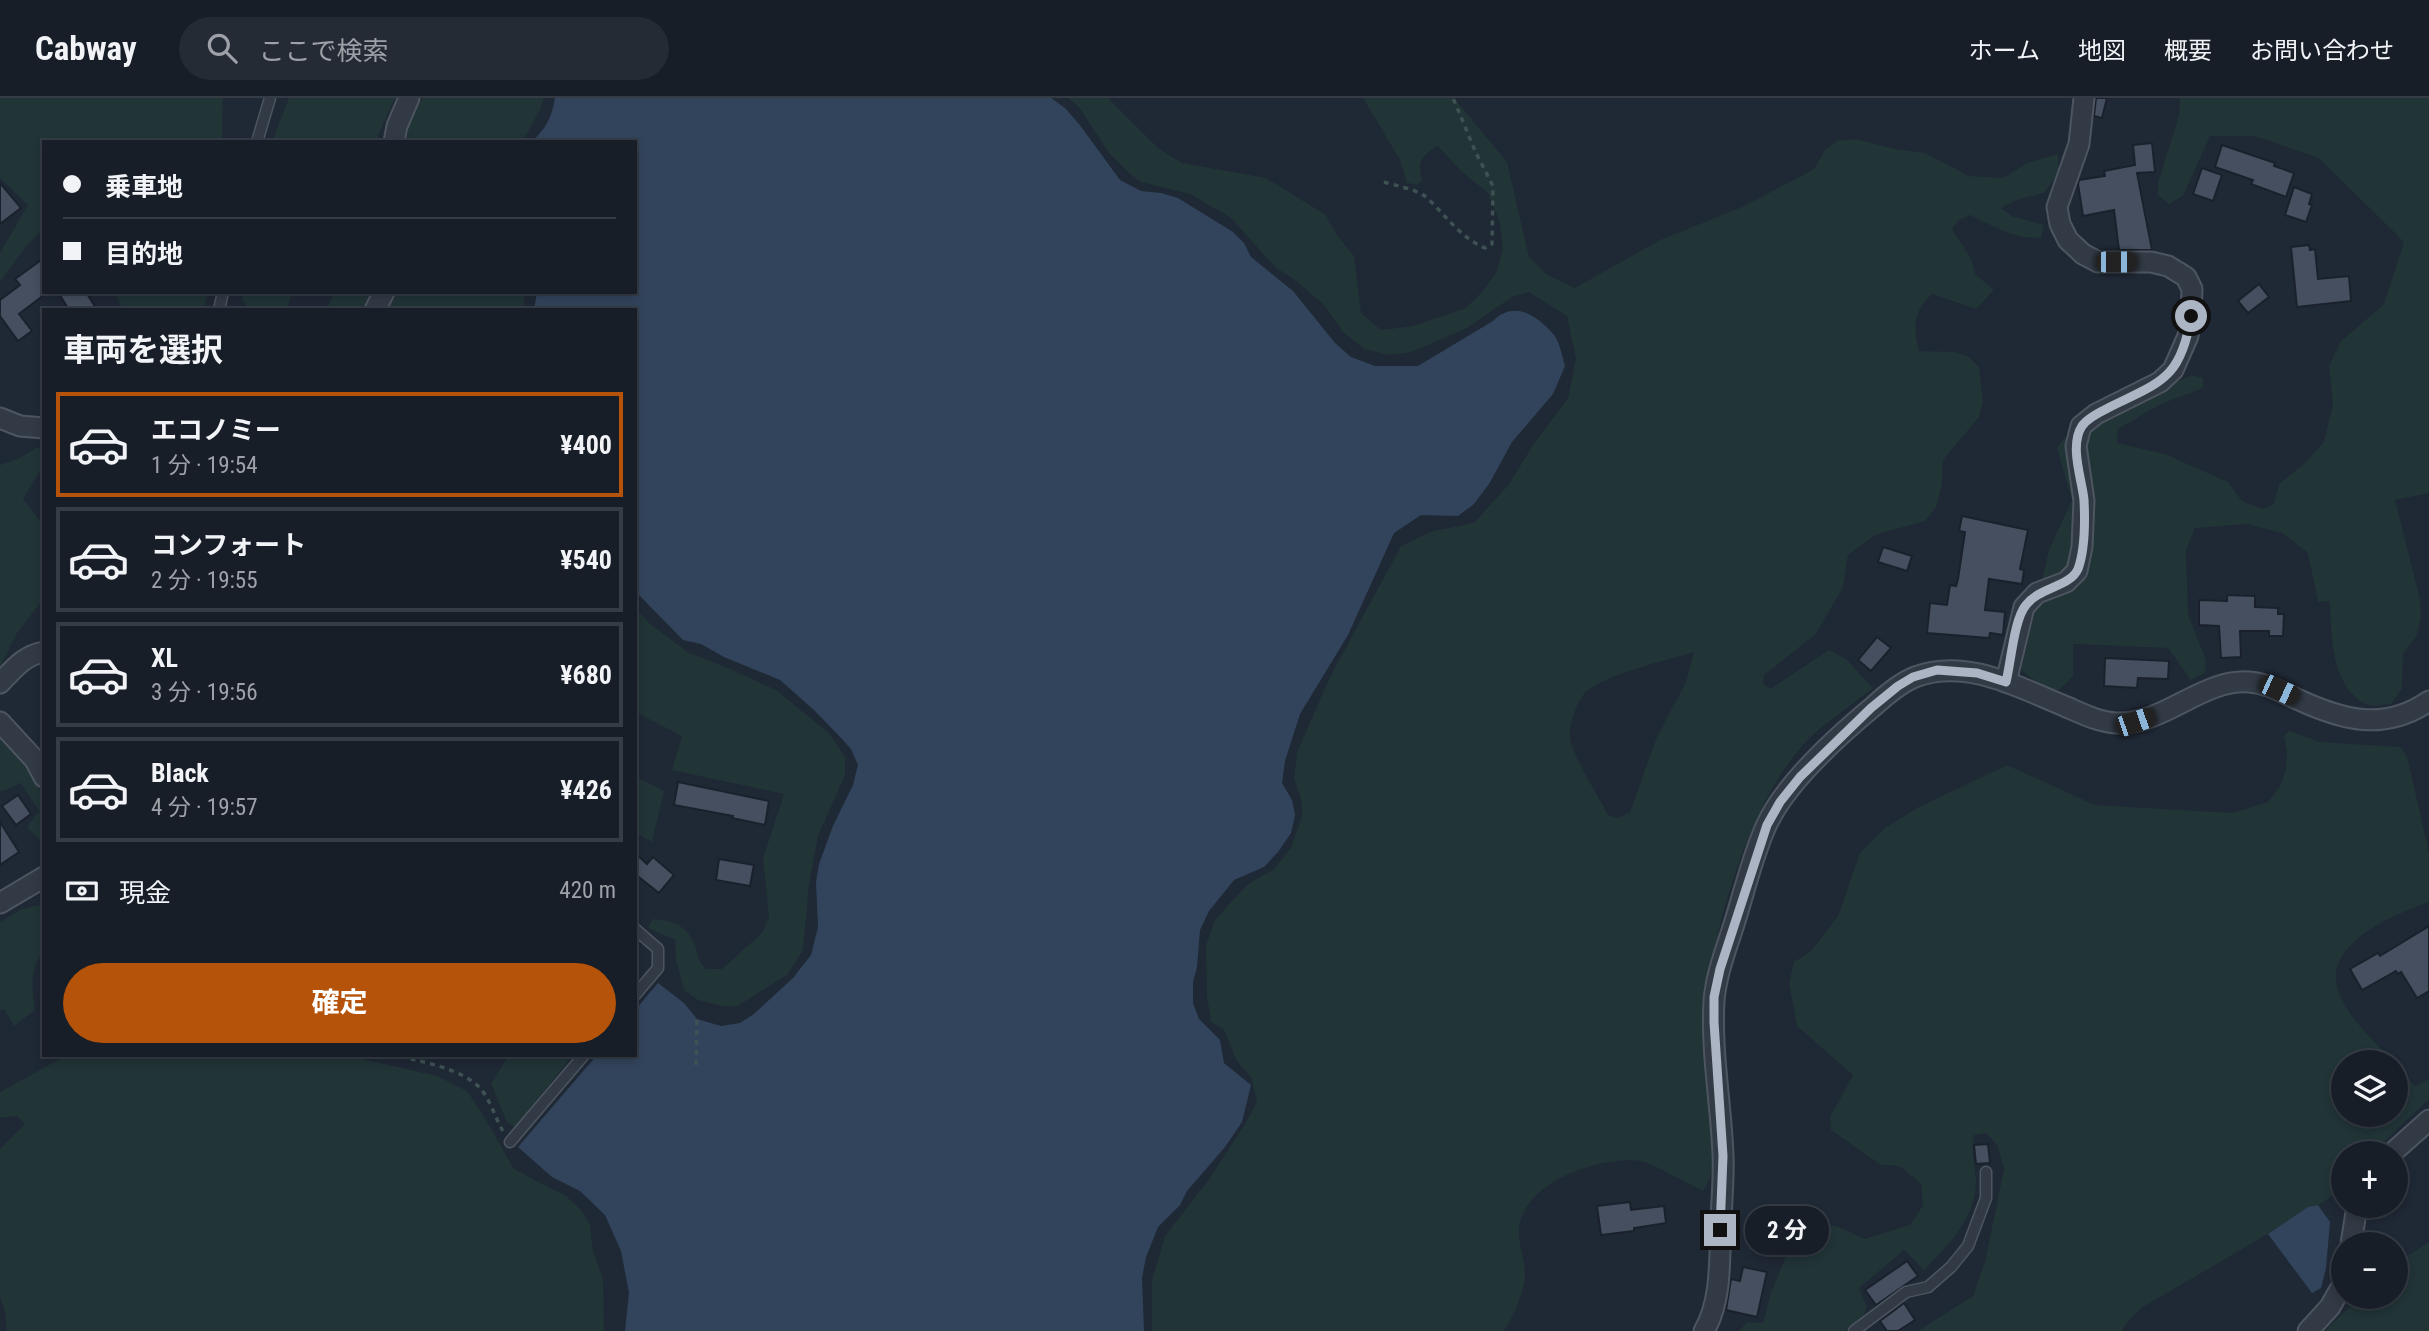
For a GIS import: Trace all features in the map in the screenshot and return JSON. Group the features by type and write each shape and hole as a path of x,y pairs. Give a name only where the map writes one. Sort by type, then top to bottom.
{"street":[{"path":"394,140 397,126 409,98"},
{"path":"2006,682 2024,607 2037,593 2066,582 2077,571 2082,547 2084,501 2076,446 2081,426 2096,414 2160,382 2174,370 2188,335 2191,316 2192,289 2186,277 2168,266 2151,262 2098,262 2083,254 2068,240 2060,224 2057,207 2079,144 2084,98"},
{"path":"0,418 20,426 42,428"},
{"path":"0,683 22,661 34,653 42,652"},
{"path":"1704,1331 1715,1302 1723,1156 1714,1022 1714,997 1720,969 1767,825 1780,802 1800,777 1871,708 1913,677 1937,670 1977,673 2096,719 2116,723 2135,722 2225,684 2246,681 2263,684 2328,713 2351,719 2381,720 2402,716 2429,701"},
{"path":"0,722 36,760 42,773"},
{"path":"0,903 42,878"},
{"path":"2405,1141 2429,1120"},
{"path":"2308,1331 2331,1305"}],"lane":[{"path":"258,140 271,98"},
{"path":"637,931 658,949 658,968 637,993"},
{"path":"510,1142 582,1057"},
{"path":"1854,1331 1906,1292 1928,1287 1951,1267 1968,1246 1986,1198 1986,1172"}],"path":[{"path":"1384,182 1424,195 1461,234 1485,248 1492,244 1493,186 1465,130 1453,98"},
{"path":"696,1065 697,1019"},
{"path":"401,1057 466,1077 481,1088 510,1142"}],"shaded area":[{"path":"0,98 223,98 222,140 42,140 42,230 0,281 0,253 28,205 0,178"},
{"path":"289,98 395,98 377,140 273,140"},
{"path":"423,98 544,98 523,140 407,140 408,120"},
{"path":"1068,98 1108,98 1158,148 1182,163 1266,178 1326,215 1336,234 1354,256 1361,313 1381,330 1413,326 1466,308 1483,291 1497,271 1503,249 1500,223 1488,193 1461,171 1438,146 1422,159 1422,180 1418,185 1407,183 1400,160 1363,98 1454,98 1507,162 1529,257 1546,274 1575,288 1660,240 1742,207 1814,169 1825,150 1837,141 1855,139 1925,153 1969,176 2003,178 2027,163 2058,154 2059,173 2044,193 2019,199 2001,208 2012,216 2044,225 2041,237 2014,235 1970,215 1959,220 1952,229 1972,260 1975,274 1994,290 1976,309 1932,294 1918,314 1915,327 1919,351 1955,352 1969,357 1979,367 1983,402 1979,417 1943,460 1942,484 1936,507 1925,521 1875,535 1848,555 1843,587 1816,634 1764,675 1763,684 1770,689 1829,650 1846,659 1873,688 1818,730 1793,758 1760,813 1732,884 1717,938 1708,992 1705,1077 1714,1150 1710,1178 1703,1191 1645,1162 1624,1160 1569,1174 1537,1194 1526,1208 1520,1223 1524,1286 1504,1331 1152,1331 1152,1280 1165,1236 1207,1182 1257,1102 1251,1077 1237,1061 1224,1030 1211,1022 1207,997 1206,945 1215,920 1248,884 1273,870 1291,848 1302,816 1301,798 1294,779 1297,752 1330,677 1401,546 1433,531 1474,523 1509,484 1533,445 1568,398 1576,359 1567,316 1529,292 1512,297 1467,328 1412,352 1389,355 1364,349 1343,332 1325,306 1294,279 1276,268 1231,218 1190,194 1141,182 1129,173 1109,153 1079,107","holes":["1694,652 1686,682 1656,739 1630,812 1618,818 1608,815 1581,765 1570,737 1574,712 1580,700 1587,691 1609,679"]},
{"path":"2180,98 2429,98 2429,493 2395,500 2420,599 2421,617 2417,635 2403,654 2402,689 2391,704 2369,705 2356,698 2340,675 2333,645 2330,601 2318,602 2308,553 2282,533 2247,524 2195,528 2186,550 2188,615 2206,660 2205,673 2191,680 2168,648 2073,644 2073,676 2059,690 2043,687 2021,670 2049,550 2072,500 2057,448 2070,431 2086,433 2101,421 2191,375 2203,378 2203,388 2161,404 2118,429 2117,443 2165,454 2228,482 2242,501 2262,509 2274,504 2279,484 2304,464 2324,442 2333,404 2329,366 2341,341 2384,304 2404,242 2319,158 2255,136 2210,136 2183,196 2169,204 2158,195 2158,183 2179,115"},
{"path":"116,294 207,294 204,308 122,308"},
{"path":"242,294 291,294 288,308 248,308 243,301"},
{"path":"334,294 370,294 363,308 327,308"},
{"path":"394,294 524,294 524,308 388,308"},
{"path":"37,447 42,448 42,467 23,499 42,523 42,601 17,633 0,667 0,465 20,458"},
{"path":"637,610 649,623 689,653 776,690 829,733 845,757 845,775 818,836 809,885 803,950 787,975 738,1006 722,1006 698,1000 684,990 676,960 675,939 648,927 653,919 681,926 692,939 706,969 722,969 762,933 769,917 763,858 784,794 672,770 682,736 637,713"},
{"path":"2289,731 2320,742 2400,747 2407,756 2429,853 2429,902 2381,923 2364,934 2350,946 2340,960 2336,975 2339,993 2350,1012 2383,1050 2331,1050 2331,1127 2399,1127 2385,1141 2331,1141 2331,1196 2328,1199 2308,1207 2268,1234 2143,1307 2122,1331 1918,1331 1973,1296 1985,1262 2004,1169 1997,1145 1986,1133 1974,1135 1976,1180 1972,1206 1951,1241 1924,1270 1904,1250 1859,1288 1867,1307 1862,1318 1844,1331 1739,1331 1747,1322 1763,1323 1771,1292 1794,1238 1811,1220 1839,1227 1864,1239 1910,1225 1923,1205 1921,1184 1900,1166 1881,1165 1831,1130 1830,1117 1853,1075 1797,1026 1789,983 1794,962 1811,951 1838,916 1860,853 1885,828 1919,807 2007,765 2095,805 2233,813 2268,802 2280,786 2286,769 2284,736"},
{"path":"0,732 36,780 42,796 42,840 27,827 39,811 21,783 0,792"},
{"path":"637,777 664,791 652,842 637,834"},
{"path":"42,904 42,955 34,972 35,1010 14,1026 4,1009 0,1010 0,922 22,909"},
{"path":"63,1057 346,1057 437,1076 467,1091 514,1169 566,1196 582,1211 590,1224 593,1251 603,1278 604,1331 7,1331 0,1298 0,1149 25,1124 17,1116 0,1118 0,1092"},
{"path":"508,1057 571,1057 515,1128 507,1122 491,1084"},
{"path":"2408,1078 2415,1086 2429,1079 2429,1099 2408,1119"},
{"path":"2429,1242 2429,1331 2325,1331 2348,1309 2408,1309 2408,1255"}],"water":[{"path":"555,98 1051,98 1065,108 1079,124 1120,180 1141,191 1178,198 1233,232 1244,243 1251,257 1293,291 1335,343 1351,357 1375,366 1418,366 1501,315 1517,311 1540,321 1558,342 1565,366 1553,394 1512,442 1489,484 1474,504 1458,516 1421,515 1394,533 1348,635 1300,714 1285,761 1282,783 1292,800 1295,815 1291,833 1264,867 1234,880 1209,911 1200,930 1193,1003 1199,1019 1220,1040 1224,1063 1251,1085 1242,1122 1225,1147 1187,1191 1180,1205 1158,1227 1146,1257 1142,1278 1144,1331 625,1331 629,1293 621,1251 605,1215 580,1191 552,1177 518,1147 595,1057 637,1057 637,1008 658,983 684,1003 697,1019 721,1026 740,1023 754,1014 793,978 811,955 818,927 816,882 819,864 833,826 853,785 858,765 851,749 842,739 780,680 724,657 701,644 683,640 637,593 637,308 534,308 537,294 637,294 637,140 533,140 548,122"},
{"path":"2318,1205 2330,1222 2326,1268 2321,1288 2312,1293 2268,1234 2308,1207"}],"building":[{"path":"2096,98 2107,98 2102,118 2094,116"},
{"path":"2152,143 2155,172 2137,173 2152,250 2119,250 2114,210 2083,216 2079,180 2105,176 2104,171 2135,165 2133,145"},
{"path":"2222,145 2275,163 2274,166 2294,173 2286,197 2251,184 2253,180 2215,167"},
{"path":"2202,168 2222,175 2213,201 2193,194"},
{"path":"0,183 21,208 0,224"},
{"path":"2294,187 2312,194 2309,204 2312,205 2306,222 2285,215"},
{"path":"2309,245 2310,250 2315,249 2318,279 2349,276 2351,301 2297,307 2291,247"},
{"path":"42,259 44,295 19,314 32,331 18,341 0,316 0,300 20,285 15,279"},
{"path":"2259,284 2269,297 2248,313 2238,301"},
{"path":"59,294 87,294 96,308 68,308"},
{"path":"1962,516 2028,530 2020,569 2024,570 2022,584 1989,579 1985,610 2005,612 2003,635 1990,633 1989,638 1927,633 1930,603 1947,605 1950,585 1956,586 1965,532 1959,531"},
{"path":"1883,547 1912,556 1907,571 1878,562"},
{"path":"2227,595 2255,596 2255,607 2278,608 2278,614 2284,614 2283,636 2269,636 2269,631 2240,631 2241,657 2221,658 2219,626 2199,625 2199,600 2227,601"},
{"path":"1877,637 1891,648 1871,671 1858,660"},
{"path":"2105,658 2169,661 2168,679 2138,678 2137,688 2104,686"},
{"path":"678,782 769,801 765,825 674,805"},
{"path":"18,795 31,814 16,825 2,806"},
{"path":"0,822 19,852 0,865"},
{"path":"637,855 647,864 653,857 674,875 659,893 637,876"},
{"path":"719,859 754,865 750,886 716,880"},
{"path":"2429,926 2429,991 2417,998 2401,972 2398,974 2396,971 2362,990 2350,969 2378,953 2380,956"},
{"path":"1988,1144 1990,1163 1976,1164 1974,1145"},
{"path":"1630,1202 1631,1210 1664,1206 1666,1223 1601,1235 1597,1206"},
{"path":"1907,1261 1918,1276 1876,1305 1865,1290"},
{"path":"1743,1267 1767,1272 1757,1317 1726,1310 1731,1279 1740,1281"},
{"path":"1904,1303 1915,1320 1898,1331 1887,1331 1880,1321"}],"route":[{"path":"1720,1230 1723,1156 1714,997 1720,969 1767,825 1780,802 1825,751 1871,708 1913,677 1937,670 1956,670 2006,682 2024,607 2037,593 2066,582 2077,571 2082,547 2084,501 2076,446 2081,426 2096,414 2160,382 2174,370 2188,335 2191,316"}]}
